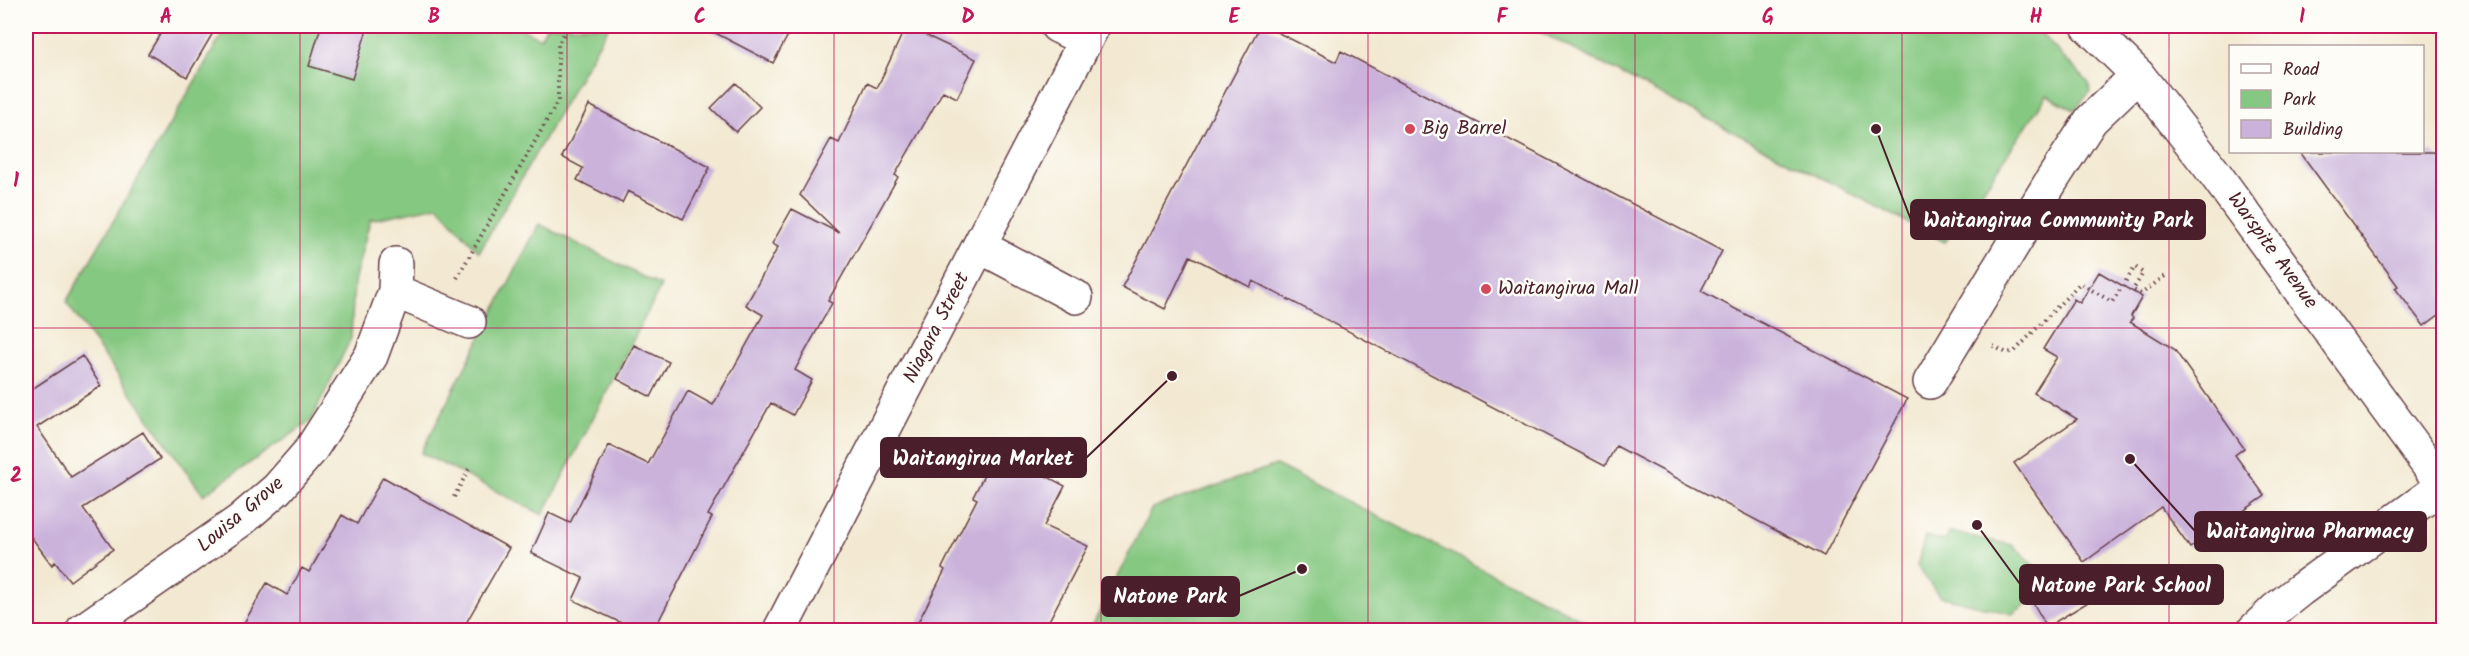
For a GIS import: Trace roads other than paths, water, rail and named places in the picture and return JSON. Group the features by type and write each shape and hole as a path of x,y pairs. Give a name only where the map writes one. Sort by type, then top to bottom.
{"street":[{"name":"Warspite Avenue","path":"2088,26 2138,75 2247,216 2443,486"},
{"name":"Niagara Street","path":"780,630 979,246 1078,30"},
{"path":"1930,382 2091,120 2138,75"},
{"path":"979,246 1076,297"},
{"name":"Louisa Grove","path":"83,630 241,520 277,489 310,451 371,356 395,278 439,309 469,322"},
{"path":"2254,630 2300,590 2443,486"}],"place":[{"name":"Big Barrel","path":"1410,129"},
{"name":"Waitangirua Community Park","path":"1876,129"},
{"name":"Waitangirua Mall","path":"1486,289"},
{"name":"Waitangirua Market","path":"1172,376"},
{"name":"Waitangirua Pharmacy","path":"2130,459"},
{"name":"Natone Park School","path":"1977,525"},
{"name":"Natone Park","path":"1302,569"}]}
